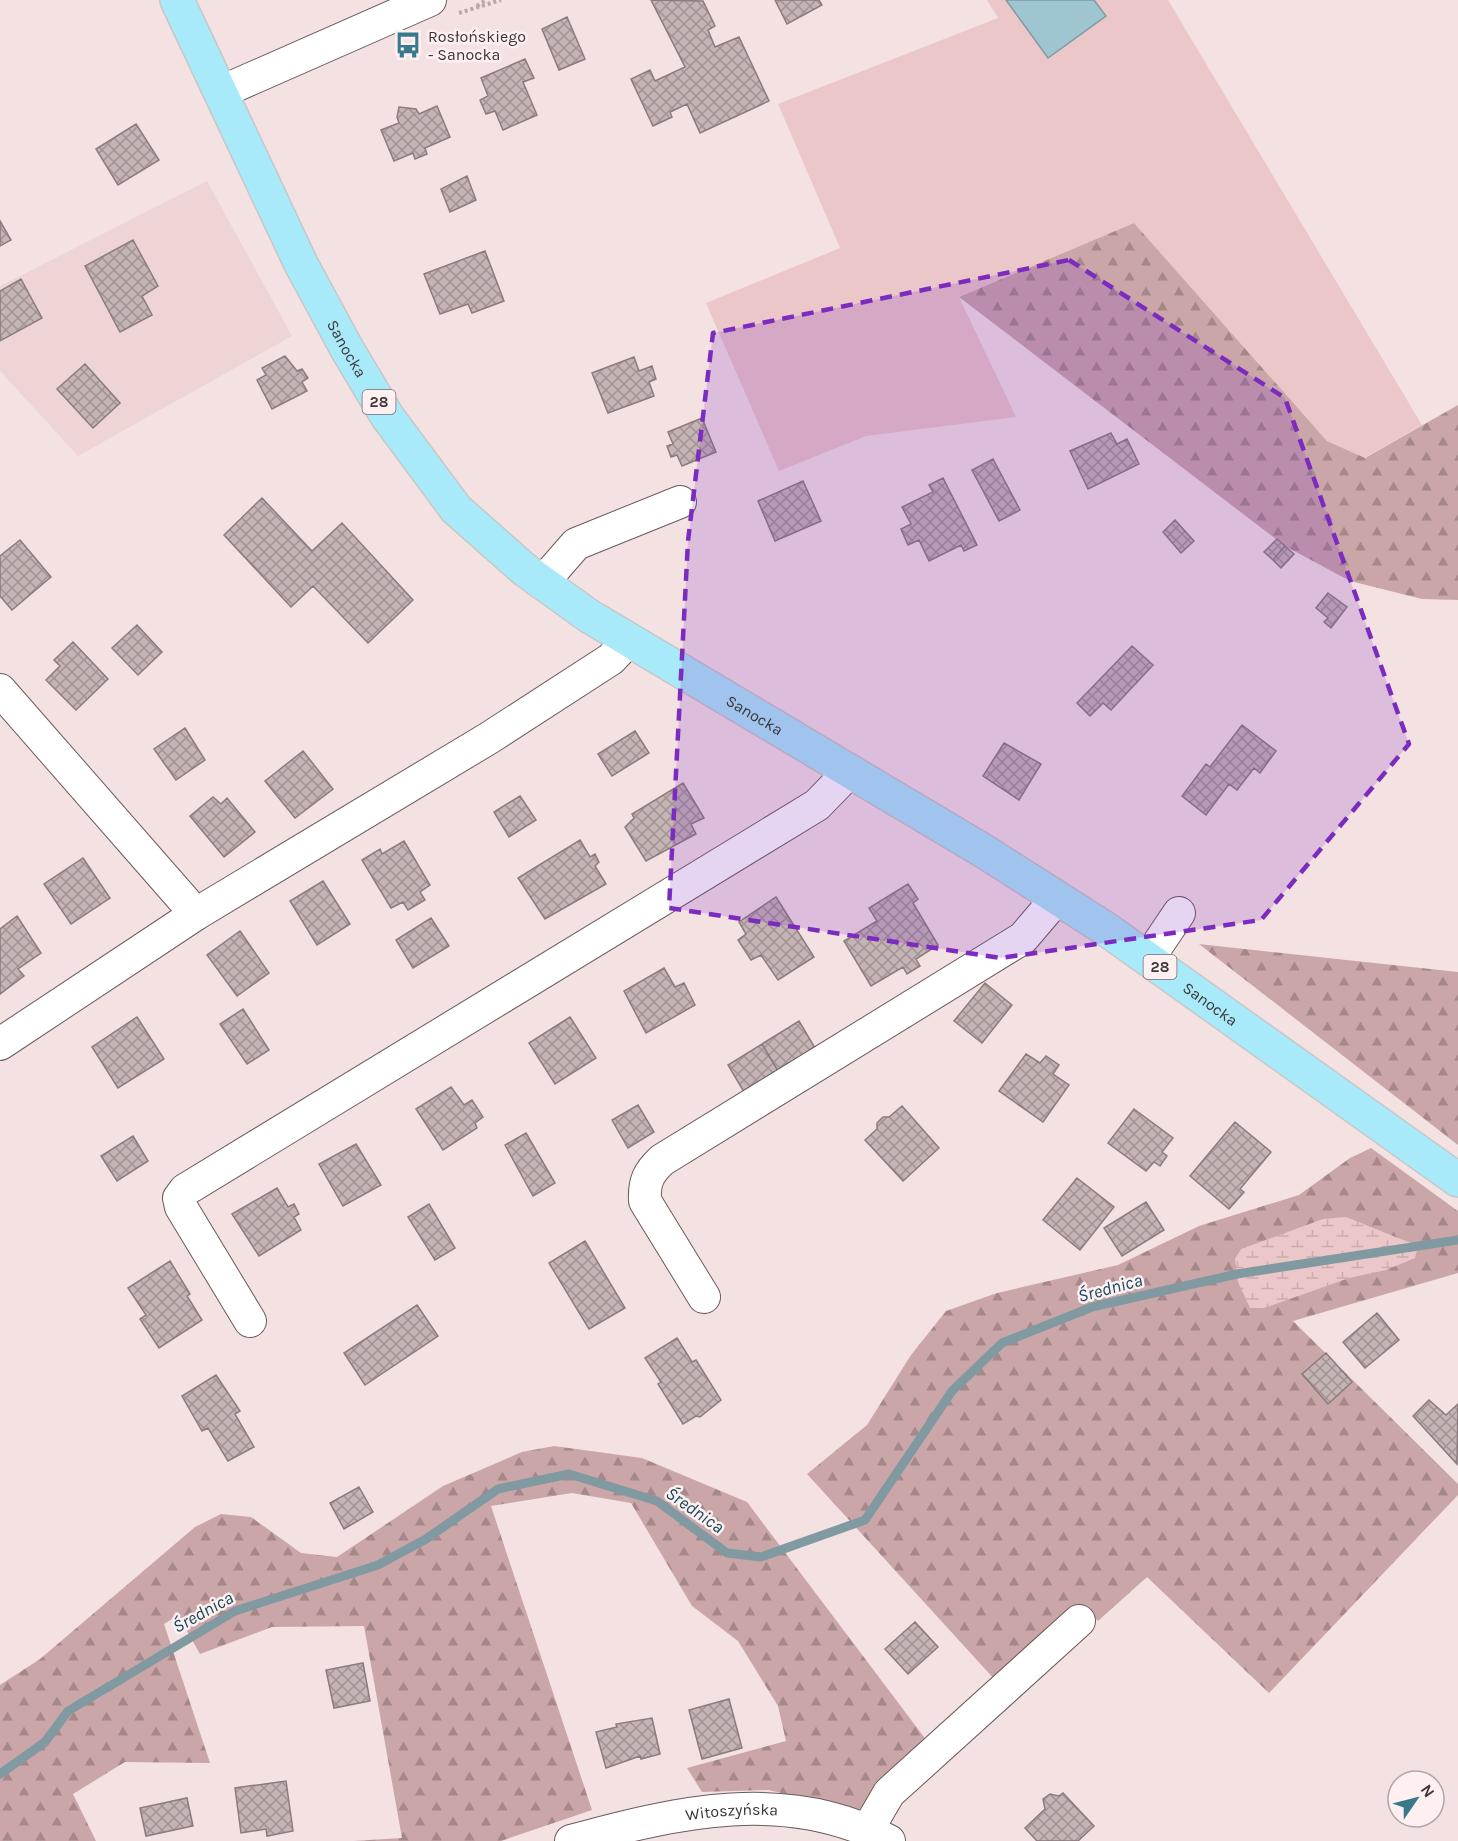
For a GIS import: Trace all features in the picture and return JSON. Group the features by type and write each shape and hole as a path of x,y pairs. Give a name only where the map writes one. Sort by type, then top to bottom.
{"main road":[{"name":"28","path":"177,0 221,92"},
{"name":"Sanocka","path":"221,92 301,264 387,416 456,509 542,583 589,616 850,771 1057,898 1148,959 1458,1180"}],"street":[{"path":"221,92 440,7"},
{"path":"542,583 576,544 680,502"},
{"path":"0,1044 196,914 431,775 611,659 629,640"},
{"path":"0,690 196,914"},
{"path":"250,1322 181,1207 179,1198 185,1190 817,805 850,771"},
{"path":"704,1297 645,1201 644,1185 650,1171 662,1160 1023,938 1057,898"},
{"path":"1148,959 1179,914"},
{"path":"879,1835 889,1793 1079,1621"},
{"name":"Witoszyńska","path":"571,1841 653,1819 720,1808 769,1807 823,1816 879,1835"}],"path":[{"path":"440,7 501,0"}],"highlighted area":[{"path":"1069,260 1285,398 1409,744 1261,920 1001,958 669,908 688,541 713,333"}],"shaded area":[{"path":"207,181 292,336 78,456 0,371 0,286"}],"green space":[{"path":"987,0 1168,0 1422,425 1364,458 1327,441 1134,223 959,297 1016,417 866,436 779,471 706,303 840,248 778,104 998,18"},
{"path":"1134,223 1327,441 1365,458 1458,405 1458,600 1422,599 1350,581 1285,546 959,297"},
{"path":"1199,944 1458,972 1458,1145"},
{"path":"1371,1148 1458,1211 1458,1273 1293,1321 1458,1484 1458,1495 1269,1693 1147,1577 1098,1621 1082,1605 996,1681 807,1474 867,1425 911,1355 946,1311 997,1293 1118,1265 1199,1226 1299,1195 1350,1158"},
{"path":"1346,1217 1418,1246 1415,1258 1386,1270 1349,1278 1264,1308 1250,1308 1238,1282 1235,1259 1241,1249 1323,1219"},
{"path":"554,1446 642,1458 747,1502 927,1741 859,1810 768,1790 702,1792 687,1768 786,1741 778,1706 738,1641 692,1606 631,1503 572,1493 491,1506 592,1810 501,1841 353,1841 402,1838 364,1626 272,1627 200,1654 178,1615 164,1624 210,1763 125,1762 73,1794 96,1841 0,1841 0,1685 40,1659 195,1527 221,1514 251,1517 301,1553 337,1557 443,1486 522,1452"}],"water":[{"path":"1006,0 1094,0 1106,16 1048,58"}],"building":[{"path":"651,0 703,1 715,26 708,30 715,47 739,37 769,101 700,133 687,104 670,112 672,117 653,126 631,79 650,70 655,81 685,67"},
{"path":"775,0 819,0 822,5 787,24"},
{"path":"567,17 585,59 559,70 542,29"},
{"path":"525,59 534,78 523,82 537,115 503,130 495,111 486,114 480,100 488,96 481,78"},
{"path":"437,106 450,137 425,148 427,154 415,159 413,153 394,161 381,130 399,123 397,117 399,107 416,109 419,114"},
{"path":"136,124 159,160 118,185 96,149"},
{"path":"467,176 476,200 450,212 441,189"},
{"path":"0,221 11,240 0,246"},
{"path":"133,240 158,286 142,296 152,315 120,332 85,266"},
{"path":"485,251 504,301 472,313 468,304 440,314 424,274"},
{"path":"21,279 42,318 0,341 0,291"},
{"path":"285,356 297,371 302,369 308,378 302,382 307,391 272,409 257,380 266,375 262,368"},
{"path":"634,357 639,371 652,366 656,379 649,382 654,396 608,413 592,373"},
{"path":"85,364 120,403 93,428 57,389"},
{"path":"702,418 716,452 682,466 677,455 671,457 667,446 673,444 668,432"},
{"path":"1111,433 1117,444 1127,439 1139,464 1088,489 1070,451"},
{"path":"993,459 1020,510 999,521 972,470"},
{"path":"943,478 977,545 964,551 961,545 929,561 919,540 908,545 901,529 911,524 902,507 933,492 929,485"},
{"path":"803,481 821,521 775,541 758,501"},
{"path":"262,498 312,551 342,523 413,600 368,643 313,586 291,607 224,535"},
{"path":"1175,520 1194,541 1181,553 1163,532"},
{"path":"1277,539 1285,546 1273,560 1264,552"},
{"path":"20,540 51,577 12,610 0,596 0,556"},
{"path":"1285,546 1294,554 1281,568 1273,560"},
{"path":"1328,593 1347,607 1331,628 1324,622 1328,618 1316,608"},
{"path":"137,625 162,652 138,675 112,648"},
{"path":"73,642 108,679 76,710 46,680 60,666 54,660"},
{"path":"1132,646 1153,665 1111,710 1103,703 1090,716 1077,703"},
{"path":"1242,725 1276,751 1260,773 1254,768 1237,790 1229,784 1206,815 1182,796 1206,764 1210,767"},
{"path":"185,728 205,760 176,780 154,749"},
{"path":"635,731 649,753 612,776 598,754"},
{"path":"1004,743 1041,764 1019,800 983,776"},
{"path":"303,751 333,789 295,818 265,781"},
{"path":"683,783 704,818 691,824 696,834 646,861 625,827 634,818 632,814"},
{"path":"520,796 536,820 509,837 494,812"},
{"path":"213,797 221,804 227,798 255,832 224,857 190,816"},
{"path":"580,840 590,857 595,854 599,862 595,866 606,884 545,919 518,878"},
{"path":"404,841 430,885 420,892 425,900 408,910 403,902 391,908 362,860 380,849 382,854"},
{"path":"83,858 110,898 71,924 44,884"},
{"path":"323,881 350,924 317,945 290,901"},
{"path":"908,884 918,899 913,903 938,945 916,959 920,966 907,974 903,967 871,986 844,941 877,921 869,908"},
{"path":"776,897 814,957 778,980 761,955 751,960 738,940 746,934 739,922"},
{"path":"17,916 41,953 18,969 24,976 0,994 0,929"},
{"path":"431,918 449,946 413,968 396,940"},
{"path":"240,931 269,973 237,996 207,955"},
{"path":"664,968 675,987 684,983 695,1005 646,1033 624,991"},
{"path":"985,983 1012,1005 982,1043 954,1021"},
{"path":"243,1009 269,1050 247,1064 220,1024"},
{"path":"137,1017 164,1059 118,1088 92,1047"},
{"path":"570,1017 596,1058 555,1084 529,1043"},
{"path":"799,1021 815,1048 778,1071 762,1044"},
{"path":"762,1044 778,1071 744,1092 728,1065"},
{"path":"1026,1054 1040,1063 1046,1056 1059,1065 1053,1074 1069,1085 1043,1122 999,1091"},
{"path":"451,1087 464,1105 472,1100 483,1117 475,1123 477,1128 443,1150 416,1109"},
{"path":"638,1105 654,1132 628,1148 612,1120"},
{"path":"902,1106 939,1148 903,1181 865,1140 877,1129 877,1123 883,1117 889,1117"},
{"path":"1134,1109 1173,1138 1162,1152 1167,1156 1160,1166 1154,1162 1146,1171 1108,1143"},
{"path":"1235,1122 1271,1152 1240,1189 1244,1192 1229,1209 1190,1176"},
{"path":"526,1133 555,1183 533,1196 505,1145"},
{"path":"133,1136 148,1161 117,1181 101,1156"},
{"path":"356,1144 381,1185 343,1206 319,1164"},
{"path":"1077,1178 1114,1207 1080,1250 1043,1220"},
{"path":"277,1188 288,1207 294,1204 299,1214 294,1217 301,1230 259,1256 232,1214"},
{"path":"1146,1202 1164,1230 1122,1256 1104,1228"},
{"path":"429,1204 455,1248 435,1260 408,1217"},
{"path":"585,1241 625,1308 589,1329 549,1263"},
{"path":"170,1261 190,1294 187,1296 202,1320 159,1348 140,1319 146,1315 128,1288"},
{"path":"417,1305 438,1336 365,1385 344,1353"},
{"path":"1377,1313 1399,1340 1365,1368 1343,1342"},
{"path":"677,1338 692,1362 696,1360 721,1400 700,1417 696,1416 683,1424 658,1384 661,1382 645,1358"},
{"path":"1326,1353 1352,1382 1328,1404 1302,1374"},
{"path":"216,1375 240,1411 235,1414 254,1447 228,1461 208,1428 202,1431 182,1396"},
{"path":"1429,1400 1446,1415 1458,1404 1457,1464 1413,1416"},
{"path":"359,1487 373,1512 344,1529 330,1503"},
{"path":"915,1622 938,1647 908,1674 885,1649"},
{"path":"363,1663 370,1701 334,1708 326,1670"},
{"path":"729,1699 742,1748 702,1759 689,1710"},
{"path":"652,1718 660,1754 641,1759 640,1756 606,1768 596,1732 617,1727 616,1724"},
{"path":"286,1781 293,1831 267,1836 266,1829 241,1833 235,1788"},
{"path":"1063,1793 1094,1826 1078,1841 1037,1841 1025,1828 1045,1809 1043,1799 1050,1794 1059,1796"},
{"path":"187,1798 193,1826 146,1836 140,1808"}],"waterway":[{"name":"Średnica","path":"0,1774 45,1742 68,1711 235,1611 378,1565 426,1539 498,1489 569,1474 657,1501 727,1553 761,1557 865,1520 952,1391 1002,1343 1092,1307 1237,1274 1458,1240"}],"place":[{"name":"Rosłońskiego - Sanocka","path":"408,45"}]}
